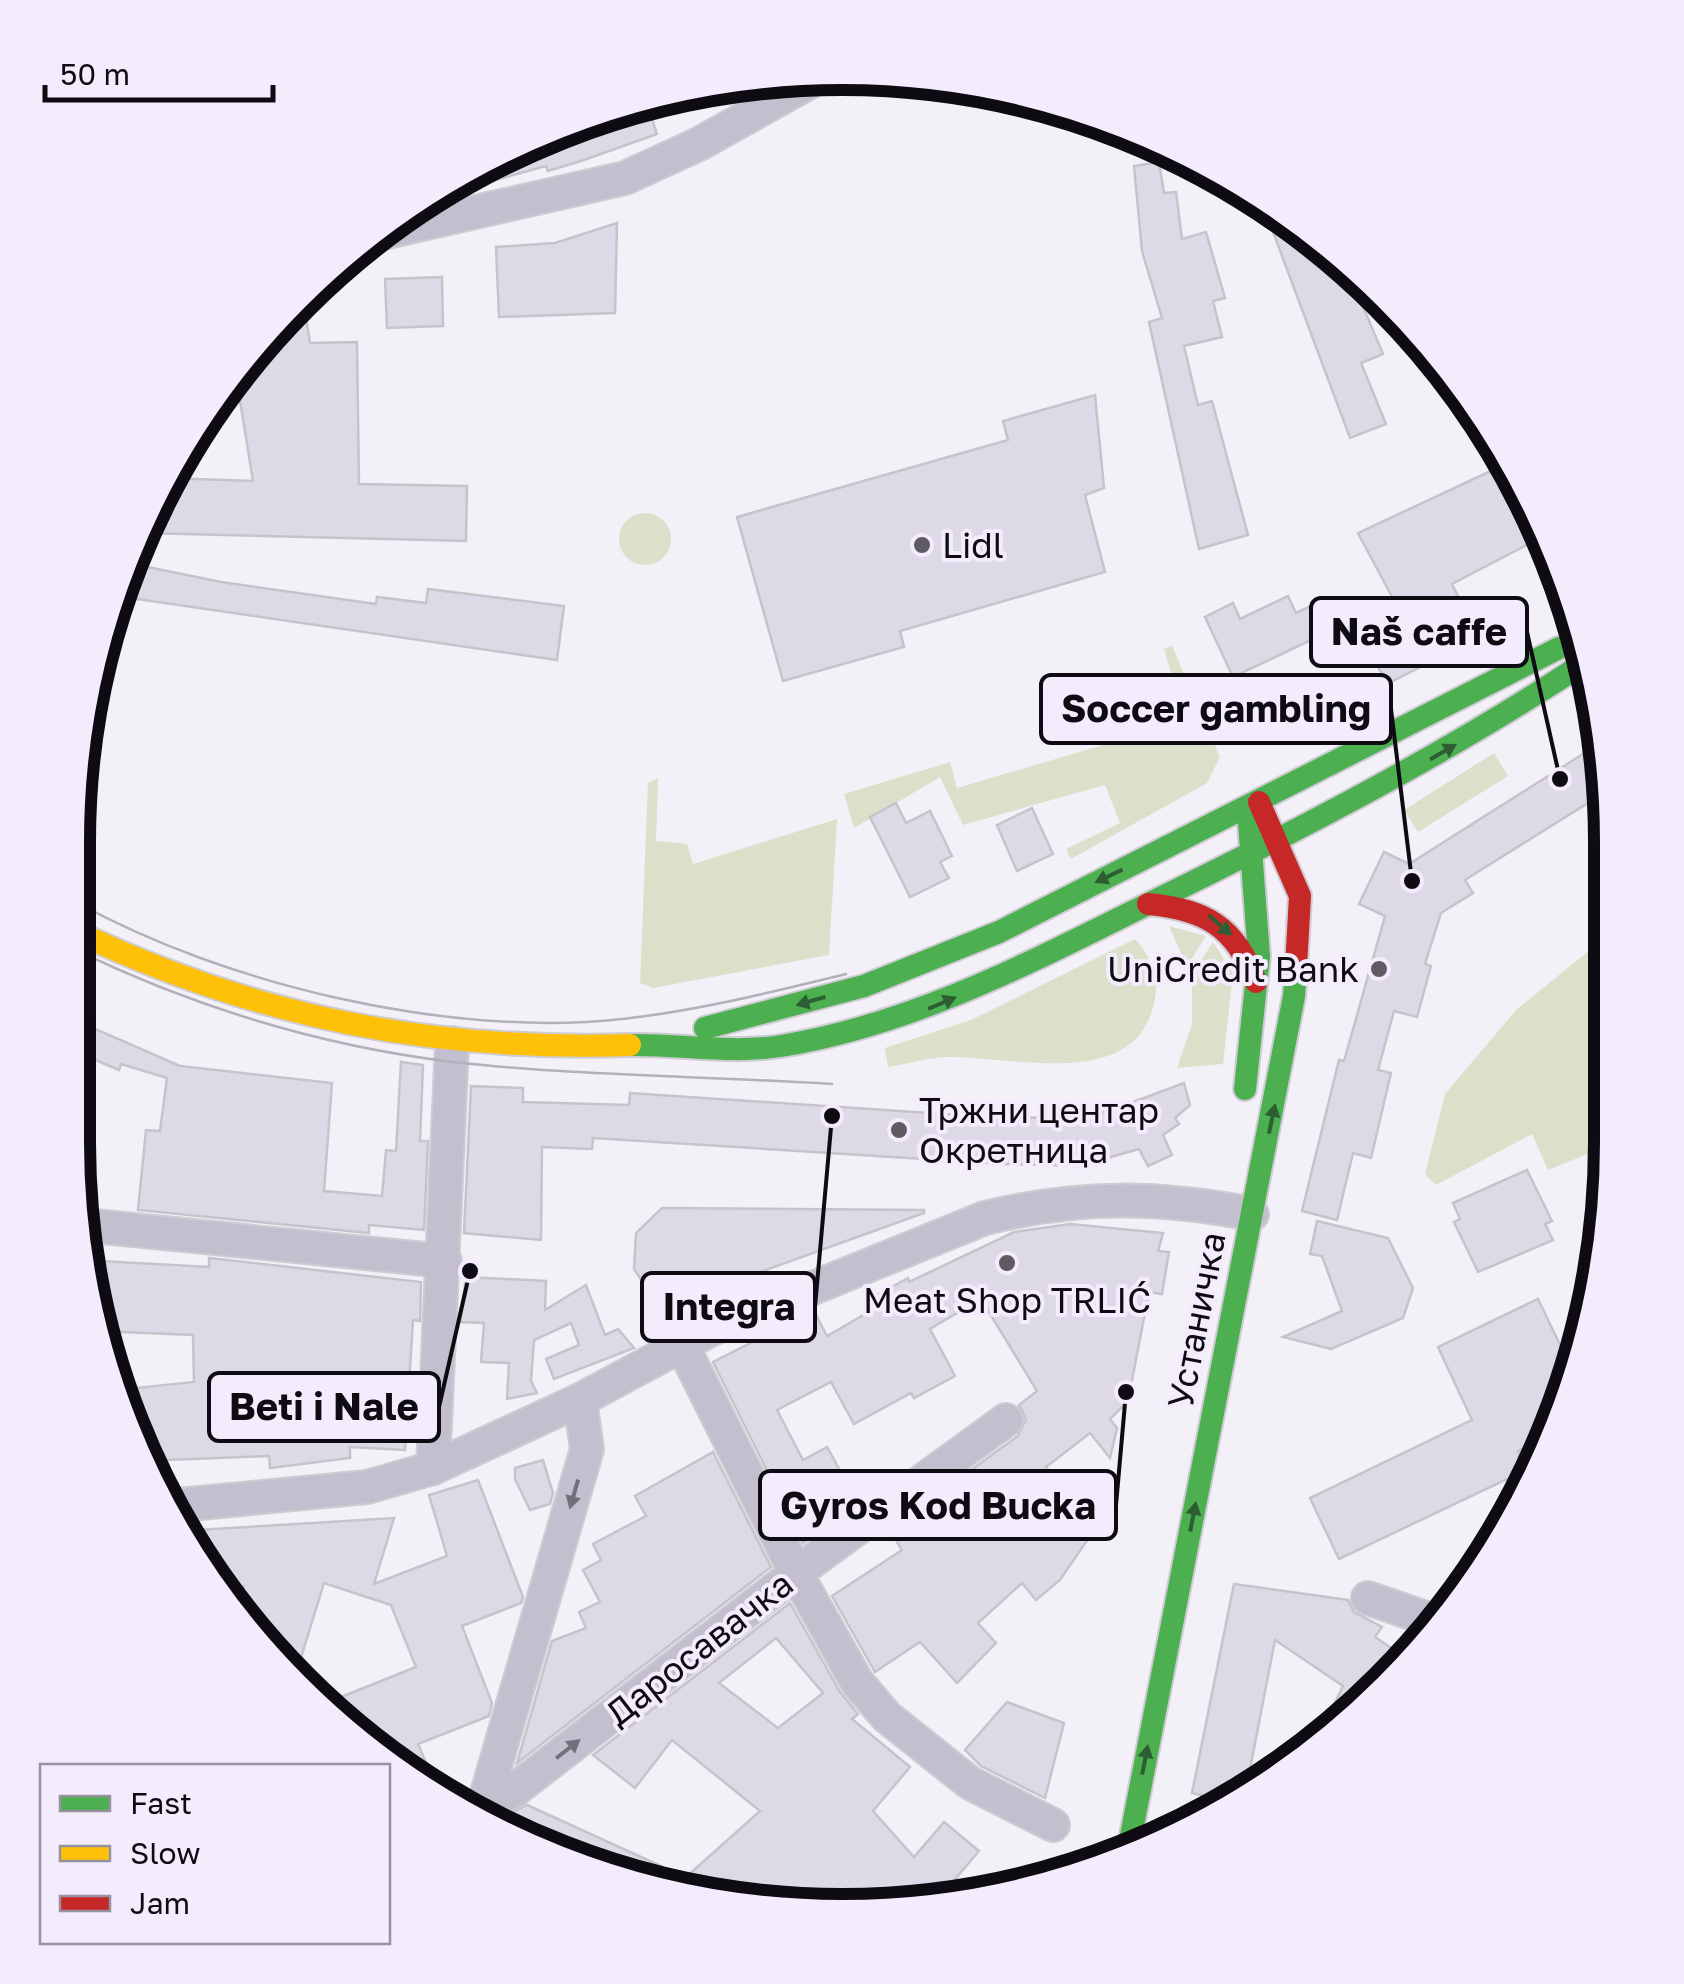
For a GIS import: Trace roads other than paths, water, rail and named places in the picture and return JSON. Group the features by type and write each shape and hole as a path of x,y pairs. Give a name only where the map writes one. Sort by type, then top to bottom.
{"main road":[{"path":"676,1044 706,1028 864,986 999,932 1567,644"},
{"path":"90,939 126,958 233,999 340,1026 452,1043 573,1050 676,1044 704,1050 760,1048 926,1010 1359,801 1509,714 1574,670"},
{"path":"1328,838 1359,801"},
{"path":"1241,1111 1258,991 1253,806"},
{"name":"Устаничка","path":"1130,1837 1229,1209 1294,996 1300,896 1279,840 1253,806"},
{"path":"1300,896 1310,873"},
{"path":"1148,904 1194,908 1218,920 1243,949 1258,991"}],"street":[{"path":"409,227 625,178 699,144 788,92"},
{"path":"433,1468 452,1043"},
{"path":"184,1504 367,1487 433,1468 580,1400 682,1345 781,1299 985,1218 1029,1208 1134,1197 1229,1209"},
{"path":"95,1225 445,1261"},
{"path":"682,1345 842,1659 879,1709 970,1783 1053,1825"},
{"path":"485,1803 586,1449 580,1400"},
{"name":"Даросавачка","path":"488,1805 512,1792 796,1573 1006,1420"},
{"path":"1368,1598 1425,1617"}],"tram line":[{"path":"90,909 135,932 269,981 341,999 485,1020 555,1023 650,1016 846,974"},
{"path":"90,957 166,989 260,1021 404,1055 547,1070 832,1084"}],"place":[{"name":"Lidl","path":"922,545"},
{"name":"Naš caffe","path":"1560,779"},
{"name":"Soccer gambling","path":"1412,881"},
{"name":"UniCredit Bank","path":"1379,969"},
{"name":"Integra","path":"832,1116"},
{"name":"Тржни центар Окретница","path":"899,1130"},
{"name":"Meat Shop TRLIĆ","path":"1007,1263"},
{"name":"Beti i Nale","path":"470,1271"},
{"name":"Gyros Kod Bucka","path":"1126,1392"}]}
